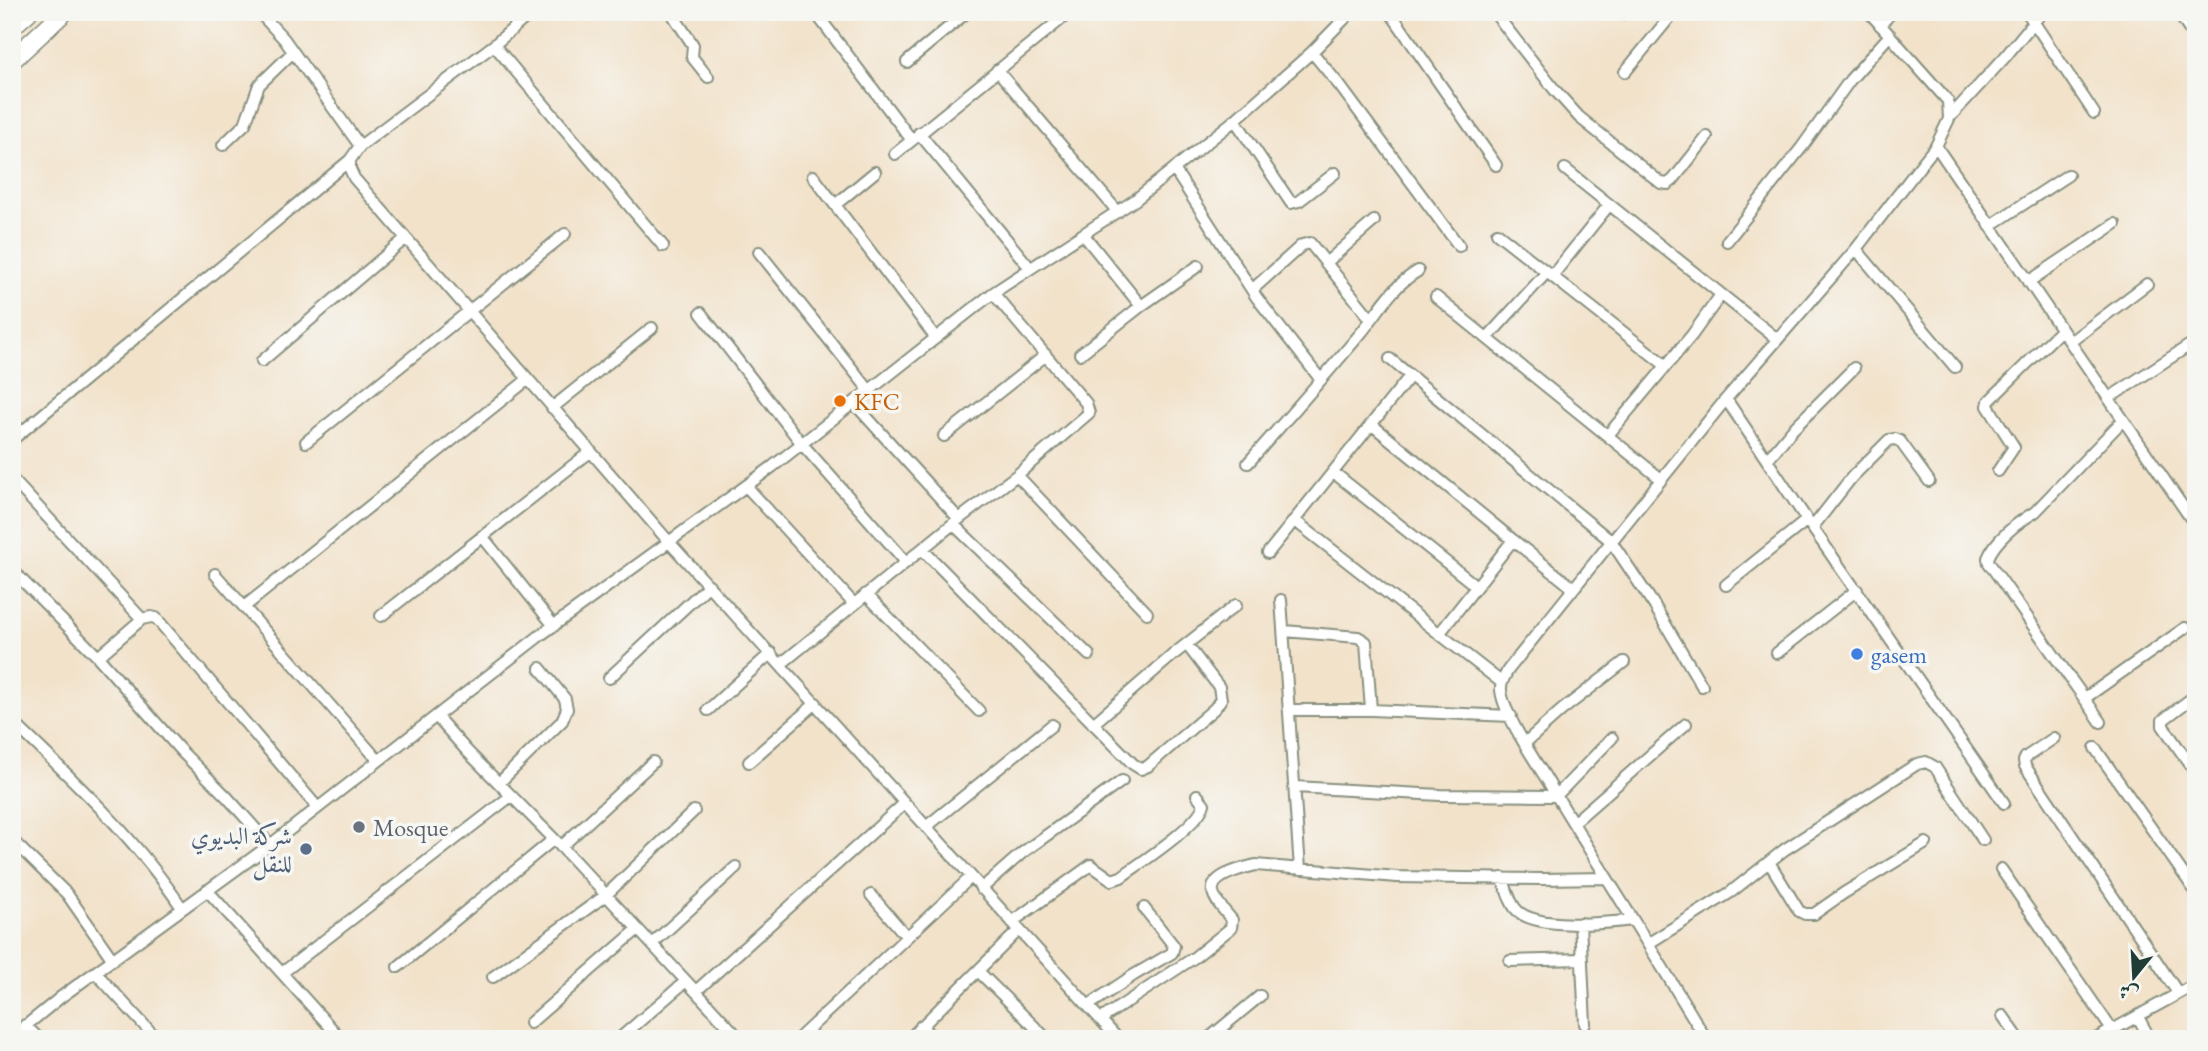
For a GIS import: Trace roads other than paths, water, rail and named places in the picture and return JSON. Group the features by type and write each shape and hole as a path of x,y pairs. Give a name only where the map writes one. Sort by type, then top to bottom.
{"highway":[{"path":"12,26 28,12"},
{"path":"12,60 64,12"}],"street":[{"path":"259,12 293,52 360,146"},
{"path":"12,440 350,160 360,146 494,45 532,12"},
{"path":"671,12 693,45 692,57 708,77"},
{"path":"907,62 967,12"},
{"path":"895,154 1070,12"},
{"path":"12,1037 270,845 554,625 670,543 802,444 993,293 1118,212 1235,120 1312,52 1351,12"},
{"path":"1390,12 1496,164"},
{"path":"1494,12 1579,117 1661,183 1668,184 1673,180 1707,137"},
{"path":"1625,72 1674,12"},
{"path":"1869,12 1948,100 1949,119"},
{"path":"1880,25 1892,12"},
{"path":"2179,12 2196,38"},
{"path":"1706,1039 1649,943 1605,878 1525,743 1511,716 1501,690 1501,682 1726,398 1856,249 1936,146 1949,119 2034,15 2094,113"},
{"path":"818,16 915,136 1030,268"},
{"path":"1727,241 1802,147 1850,80 1890,35"},
{"path":"494,45 663,246"},
{"path":"223,145 245,124 259,85 293,52"},
{"path":"1312,52 1459,246"},
{"path":"997,70 1118,212"},
{"path":"1235,120 1291,203 1298,201 1335,173"},
{"path":"1936,146 2196,526"},
{"path":"350,160 354,178 470,310 527,380 670,543 1118,1039"},
{"path":"1174,169 1252,290 1321,380"},
{"path":"1564,169 1777,339"},
{"path":"835,205 875,172"},
{"path":"1990,226 2068,175"},
{"path":"813,176 936,338"},
{"path":"1487,338 1549,274 1609,205"},
{"path":"1327,262 1374,221"},
{"path":"2028,282 2115,224"},
{"path":"1497,233 1665,365"},
{"path":"306,442 565,234"},
{"path":"1083,234 1141,306"},
{"path":"261,361 407,238"},
{"path":"1252,290 1302,245 1310,243 1371,319"},
{"path":"1856,249 1955,367"},
{"path":"759,253 869,390"},
{"path":"1080,354 1198,266"},
{"path":"1248,463 1321,380 1391,291 1418,271"},
{"path":"2070,342 2147,284"},
{"path":"781,664 1017,475 1089,413 1086,403 993,293"},
{"path":"1608,435 1692,335 1720,296"},
{"path":"1436,297 1661,479"},
{"path":"701,313 802,444 906,562"},
{"path":"552,408 652,328"},
{"path":"1998,471 2014,447 1988,406 1989,401 2061,330"},
{"path":"2109,398 2196,341"},
{"path":"944,436 1045,355"},
{"path":"1390,359 1611,541 1654,605 1702,686"},
{"path":"1767,460 1800,422 1854,368"},
{"path":"1268,553 1410,376"},
{"path":"244,607 527,380"},
{"path":"1726,398 2004,803"},
{"path":"854,402 956,522 1089,655"},
{"path":"2101,722 1988,558 2013,528 2044,503 2123,420"},
{"path":"1371,424 1573,588"},
{"path":"1726,585 1810,524 1889,440 1900,441 1929,481"},
{"path":"381,616 590,452"},
{"path":"1333,472 1476,586"},
{"path":"1017,475 1147,613"},
{"path":"12,479 142,619"},
{"path":"746,486 855,604"},
{"path":"1294,520 1501,682"},
{"path":"482,536 554,625"},
{"path":"1439,634 1513,540"},
{"path":"922,549 1093,724 1133,764 1141,768 1148,766 1177,741 1215,708 1221,699 1219,687 1187,645"},
{"path":"12,570 98,657 181,751 270,845"},
{"path":"215,575 378,760"},
{"path":"609,678 709,585"},
{"path":"1777,653 1857,590"},
{"path":"866,594 979,710"},
{"path":"1282,600 1300,869"},
{"path":"1093,724 1236,605"},
{"path":"98,657 142,619 156,618 317,807"},
{"path":"2085,698 2185,628"},
{"path":"1284,631 1358,637 1366,642 1371,710"},
{"path":"708,710 771,653"},
{"path":"1525,743 1562,710 1624,662"},
{"path":"499,783 562,720 567,709 565,699 540,668"},
{"path":"2196,695 2163,720 2163,726 2196,773"},
{"path":"749,762 816,703"},
{"path":"1290,710 1371,710 1511,716"},
{"path":"436,716 740,1039"},
{"path":"12,721 109,817 159,873 182,908"},
{"path":"926,827 1052,724"},
{"path":"1573,823 1686,724"},
{"path":"1295,787 1440,795 1556,796 1612,738"},
{"path":"2054,738 2026,757 2025,766 2178,993"},
{"path":"2095,748 2196,892"},
{"path":"398,967 558,843 653,762"},
{"path":"1649,943 1731,892 1769,862 1917,764 1926,762 1935,767 1983,840"},
{"path":"981,889 1032,845 1122,781"},
{"path":"909,1039 978,971 1015,926 1091,865 1112,880 1121,877 1186,827 1202,811 1204,804 1197,795"},
{"path":"282,973 511,796"},
{"path":"696,991 905,803"},
{"path":"493,977 606,895 694,811"},
{"path":"12,840 66,894 113,960"},
{"path":"1769,862 1799,911 1814,914 1844,892 1926,843"},
{"path":"1101,1019 1195,957 1231,928 1232,920 1214,897 1213,890 1214,884 1237,869 1256,865 1398,877 1605,878"},
{"path":"652,944 736,867"},
{"path":"2001,869 2112,1030"},
{"path":"798,1039 971,877"},
{"path":"1502,878 1515,908 1529,918 1580,923 1633,919"},
{"path":"207,890 341,1039"},
{"path":"871,895 907,937"},
{"path":"1089,1005 1172,953 1174,946 1171,940 1144,908"},
{"path":"1580,923 1586,1024"},
{"path":"530,1023 638,929"},
{"path":"1510,961 1582,959"},
{"path":"978,971 1047,1039"},
{"path":"96,973 157,1039"},
{"path":"619,1038 686,981"},
{"path":"2096,1039 2196,984"},
{"path":"1209,1039 1260,996"},
{"path":"2003,1016 2019,1039"},
{"path":"2138,1017 2150,1039"},
{"path":"25,1025 39,1039"},
{"path":"921,1027 934,1039"}],"place":[{"name":"KFC","path":"840,401"},
{"name":"gasem","path":"1857,654"},
{"name":"Mosque","path":"359,827"},
{"name":"شركة البديوي للنقل","path":"306,849"}]}
